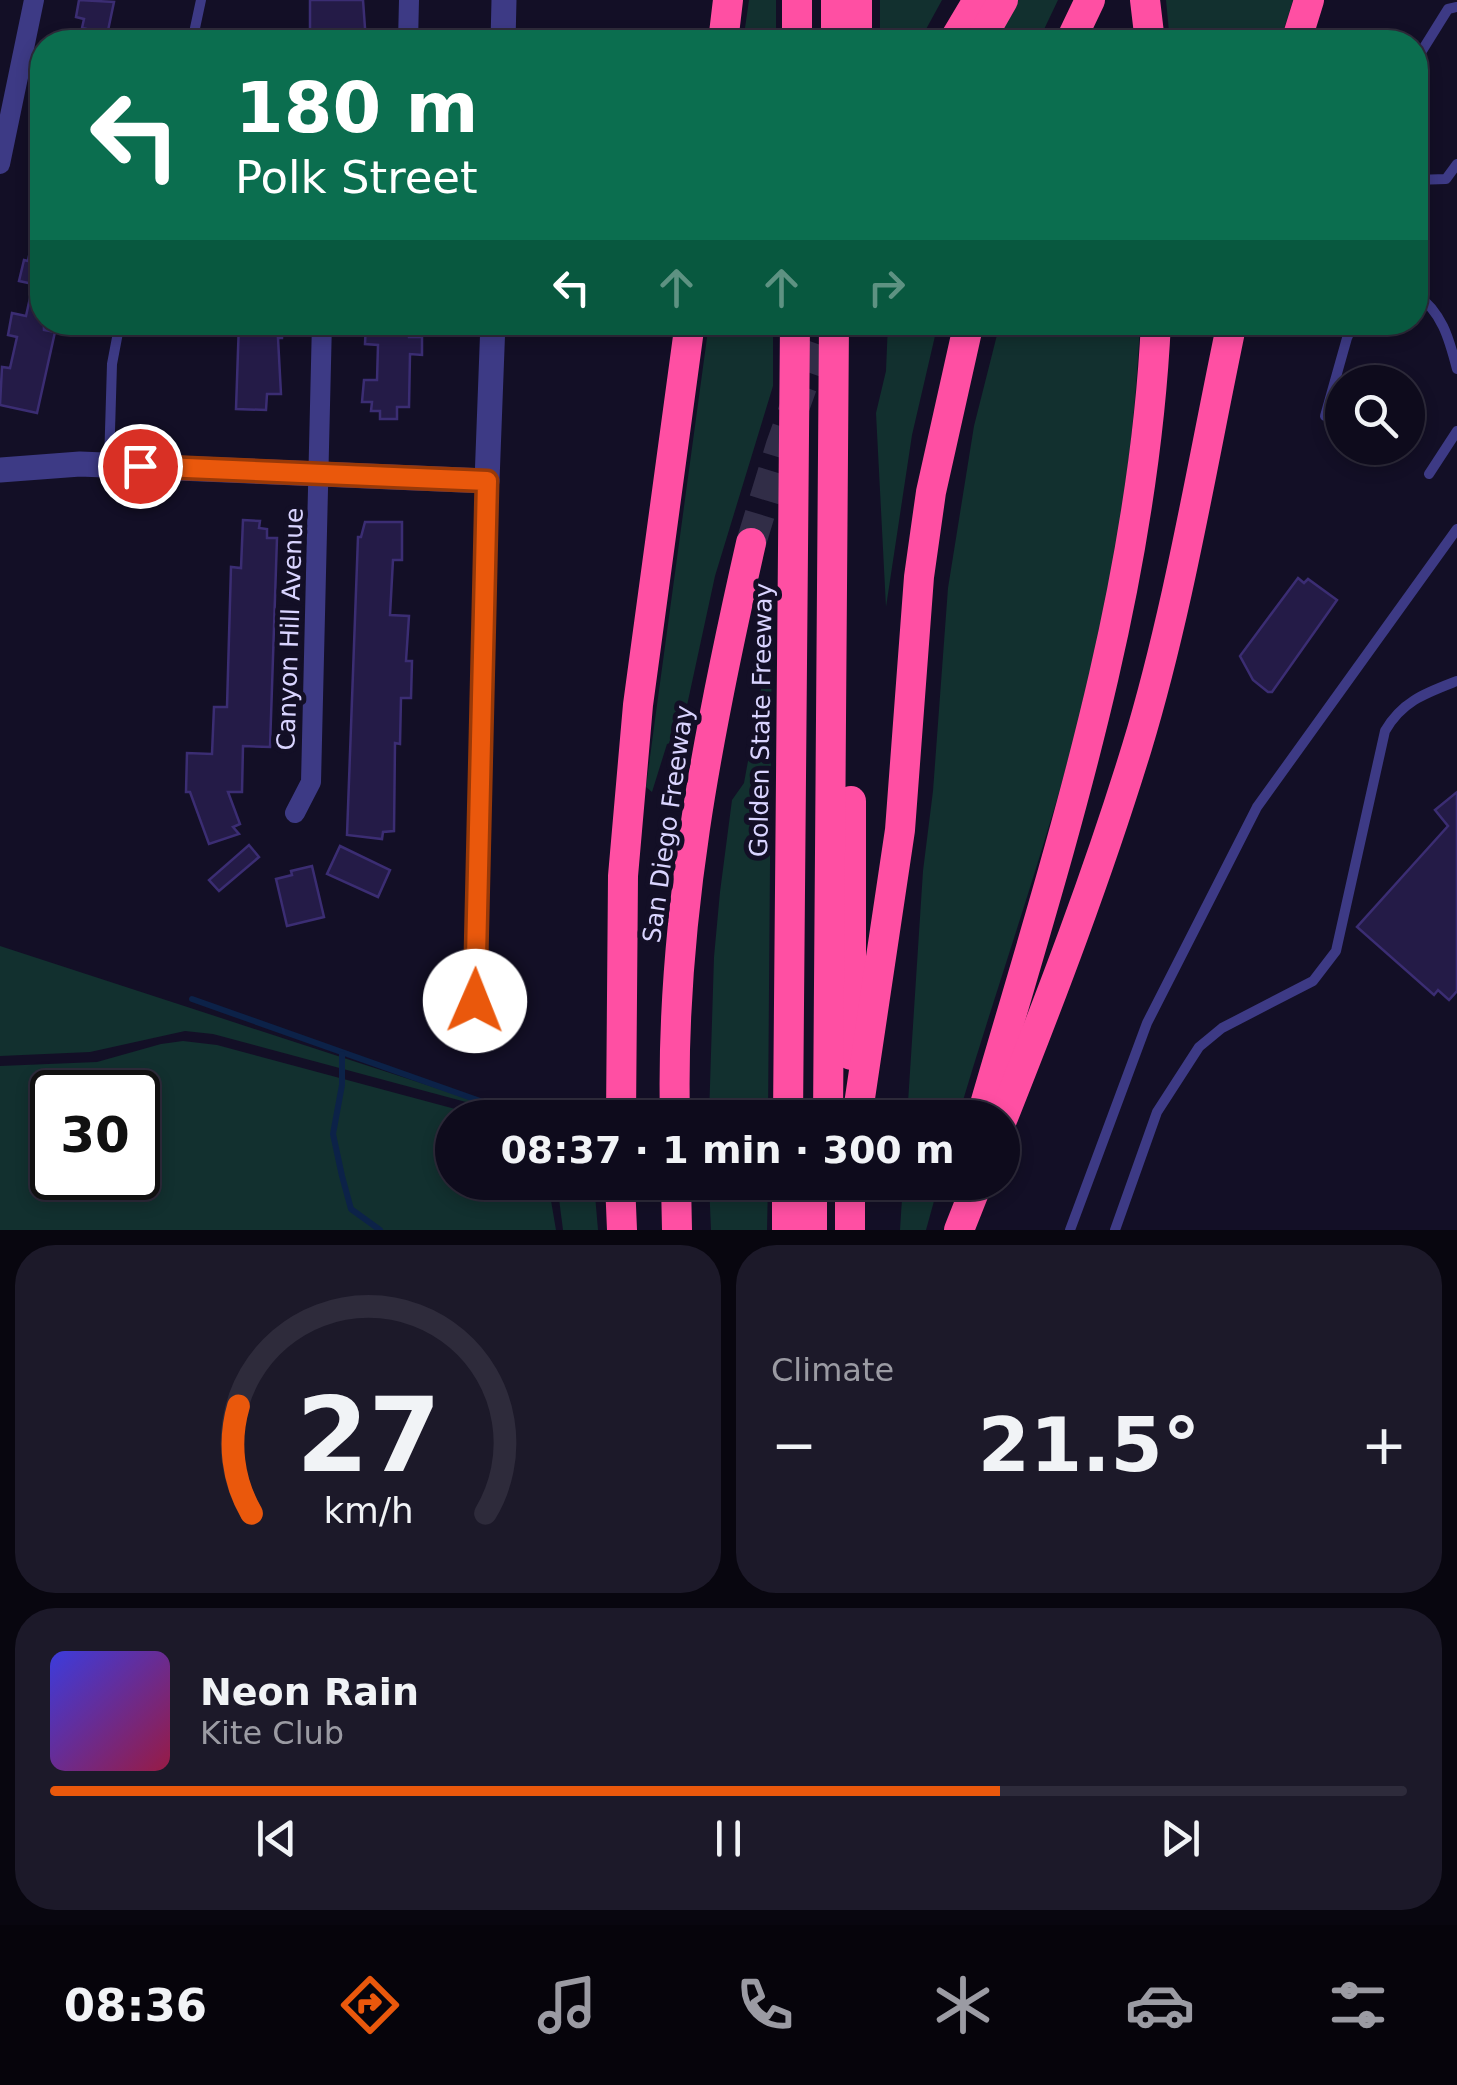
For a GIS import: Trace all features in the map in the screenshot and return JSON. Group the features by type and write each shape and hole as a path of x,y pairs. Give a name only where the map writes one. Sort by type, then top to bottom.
{"highway":[{"path":"724,30 728,0"},
{"path":"797,0 797,30"},
{"path":"836,0 836,30"},
{"path":"857,0 857,30"},
{"path":"961,30 978,0"},
{"path":"985,30 1004,0"},
{"path":"1076,30 1090,0"},
{"path":"1145,0 1148,30"},
{"path":"1300,30 1309,0"},
{"path":"621,1100 623,876 638,705 688,335"},
{"name":"Golden State Freeway","path":"788,1100 794,335"},
{"path":"828,1100 834,335"},
{"path":"854,1100 850,649 855,335"},
{"path":"857,1100 900,830 919,576 938,453 966,335"},
{"path":"986,1100 1079,784 1122,606 1144,474 1155,335"},
{"path":"1010,1100 1068,955 1138,745 1173,604 1229,335"},
{"path":"794,490 818,530 814,1100"},
{"name":"San Diego Freeway","path":"675,1100 680,948 697,803 751,543"},
{"path":"621,1200 622,1230"},
{"path":"676,1200 677,1230"},
{"path":"786,1230 787,1200"},
{"path":"812,1200 812,1230"},
{"path":"827,1230 828,1200"},
{"path":"850,1200 850,1230"},
{"path":"951,1230 958,1200"},
{"path":"959,1230 971,1200"}],"street":[{"path":"408,30 409,0"},
{"path":"503,30 504,0"},
{"path":"0,164 30,1"},
{"name":"Canyon Hill Avenue","path":"294,813 310,782 322,335"},
{"path":"475,1001 493,335"},
{"path":"0,470 108,465 487,481"}],"lane":[{"path":"195,30 201,0"},
{"path":"1428,42 1453,5"},
{"path":"1428,180 1446,179 1457,164"},
{"path":"1428,302 1444,324 1457,369"},
{"path":"108,465 112,364 118,335"},
{"path":"1341,365 1350,335"},
{"path":"1429,474 1457,431"},
{"path":"1070,1230 1146,1023 1257,807 1457,529"},
{"path":"1115,1230 1157,1112 1199,1047 1222,1028 1313,982 1336,951 1386,731 1396,714 1414,698 1457,681"}],"green space":[{"path":"749,0 776,0 776,30 745,30"},
{"path":"880,0 942,0 926,30 880,30"},
{"path":"1015,0 1058,0 1044,30 997,30"},
{"path":"1166,0 1293,0 1284,30 1169,30"},
{"path":"707,335 773,335 773,386 715,576 678,747 667,744 652,792 646,787"},
{"path":"888,335 935,335 912,435 886,607 876,413 886,371"},
{"path":"997,335 1139,335 1130,450 1111,577 1080,718 1047,833 963,1100 908,1100 923,871 948,588 974,426"},
{"path":"772,611 768,1100 710,1100 720,892 732,800 744,783 762,684 757,681"},
{"path":"0,946 473,1100 459,1100 213,1034 185,1031 90,1052 0,1056"},
{"path":"183,1041 217,1045 435,1104 435,1200 551,1200 556,1230 0,1230 0,1066 97,1062 161,1044"},
{"path":"559,1200 595,1200 598,1230 563,1230"},
{"path":"710,1200 768,1200 767,1230 711,1230"},
{"path":"902,1200 934,1200 926,1230 900,1230"}],"building":[{"path":"79,0 114,2 108,30 82,28 84,19 76,17"},
{"path":"310,0 363,0 365,30 310,30"},
{"path":"30,251 30,283 19,281 24,260 28,261"},
{"path":"30,298 30,335 54,335 37,413 0,405 2,367 10,368 17,337 8,335 12,313 26,316"},
{"path":"239,335 282,335 278,338 281,394 267,394 266,410 236,409"},
{"path":"365,335 422,337 422,355 410,354 409,407 397,407 397,419 380,419 380,411 371,411 372,402 362,402 364,380 377,380 378,345 365,344"},
{"path":"243,520 260,521 259,528 267,529 267,538 277,538 270,747 243,746 242,792 228,792 240,824 233,827 239,834 209,844 190,792 186,792 187,753 212,754 214,707 227,707 231,567 241,568"},
{"path":"365,522 402,522 402,560 393,560 390,615 409,616 406,661 412,661 411,698 401,698 400,744 395,743 394,831 383,832 382,839 347,835 358,537"},
{"path":"1298,578 1304,583 1308,579 1337,600 1272,692 1268,692 1253,680 1240,656"},
{"path":"1457,792 1457,991 1449,1000 1438,990 1434,995 1357,927 1448,826 1435,810"},
{"path":"249,845 259,857 219,891 209,880"},
{"path":"340,846 390,870 378,897 327,874"},
{"path":"312,866 324,917 287,926 276,879"}],"waterway":[{"path":"192,999 477,1100"},
{"path":"342,1054 342,1085 333,1134 342,1176 351,1209 380,1230"}],"tunnel":[{"path":"751,543 820,335"}],"route":[{"path":"140,466 487,481 475,1001"}]}
